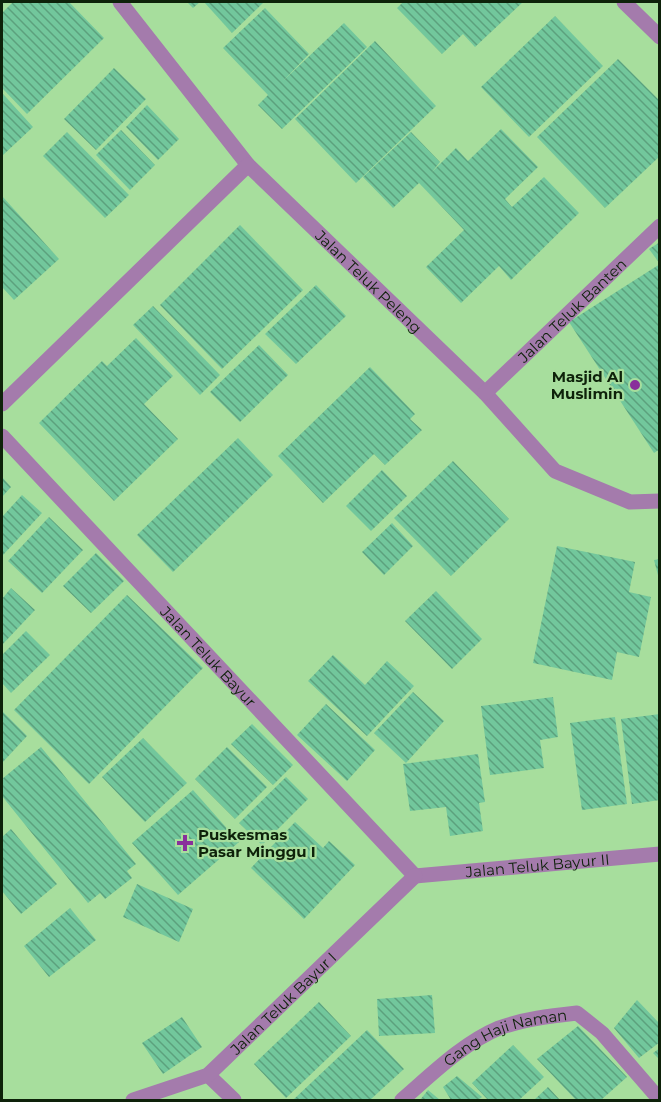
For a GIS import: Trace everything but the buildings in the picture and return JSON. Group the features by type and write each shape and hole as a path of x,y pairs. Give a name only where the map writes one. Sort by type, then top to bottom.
{"street":[{"name":"Jalan Teluk Peleng","path":"120,2 248,165 484,393 555,471 630,502 660,501"},
{"path":"624,2 660,37"},
{"path":"2,404 248,165"},
{"name":"Jalan Teluk Banten","path":"484,393 660,226"},
{"name":"Jalan Teluk Bayur","path":"2,436 415,876"},
{"name":"Jalan Teluk Bayur II","path":"415,876 660,854"},
{"name":"Jalan Teluk Bayur I","path":"133,1101 208,1075 415,876"},
{"name":"Gang Haji Naman","path":"402,1101 452,1057 497,1029 531,1019 577,1013 602,1033 660,1100"},
{"path":"208,1075 234,1101"}],"place":[{"name":"Masjid Al Muslimin","path":"635,385"},
{"name":"Puskesmas Pasar Minggu I","path":"185,843"}]}
